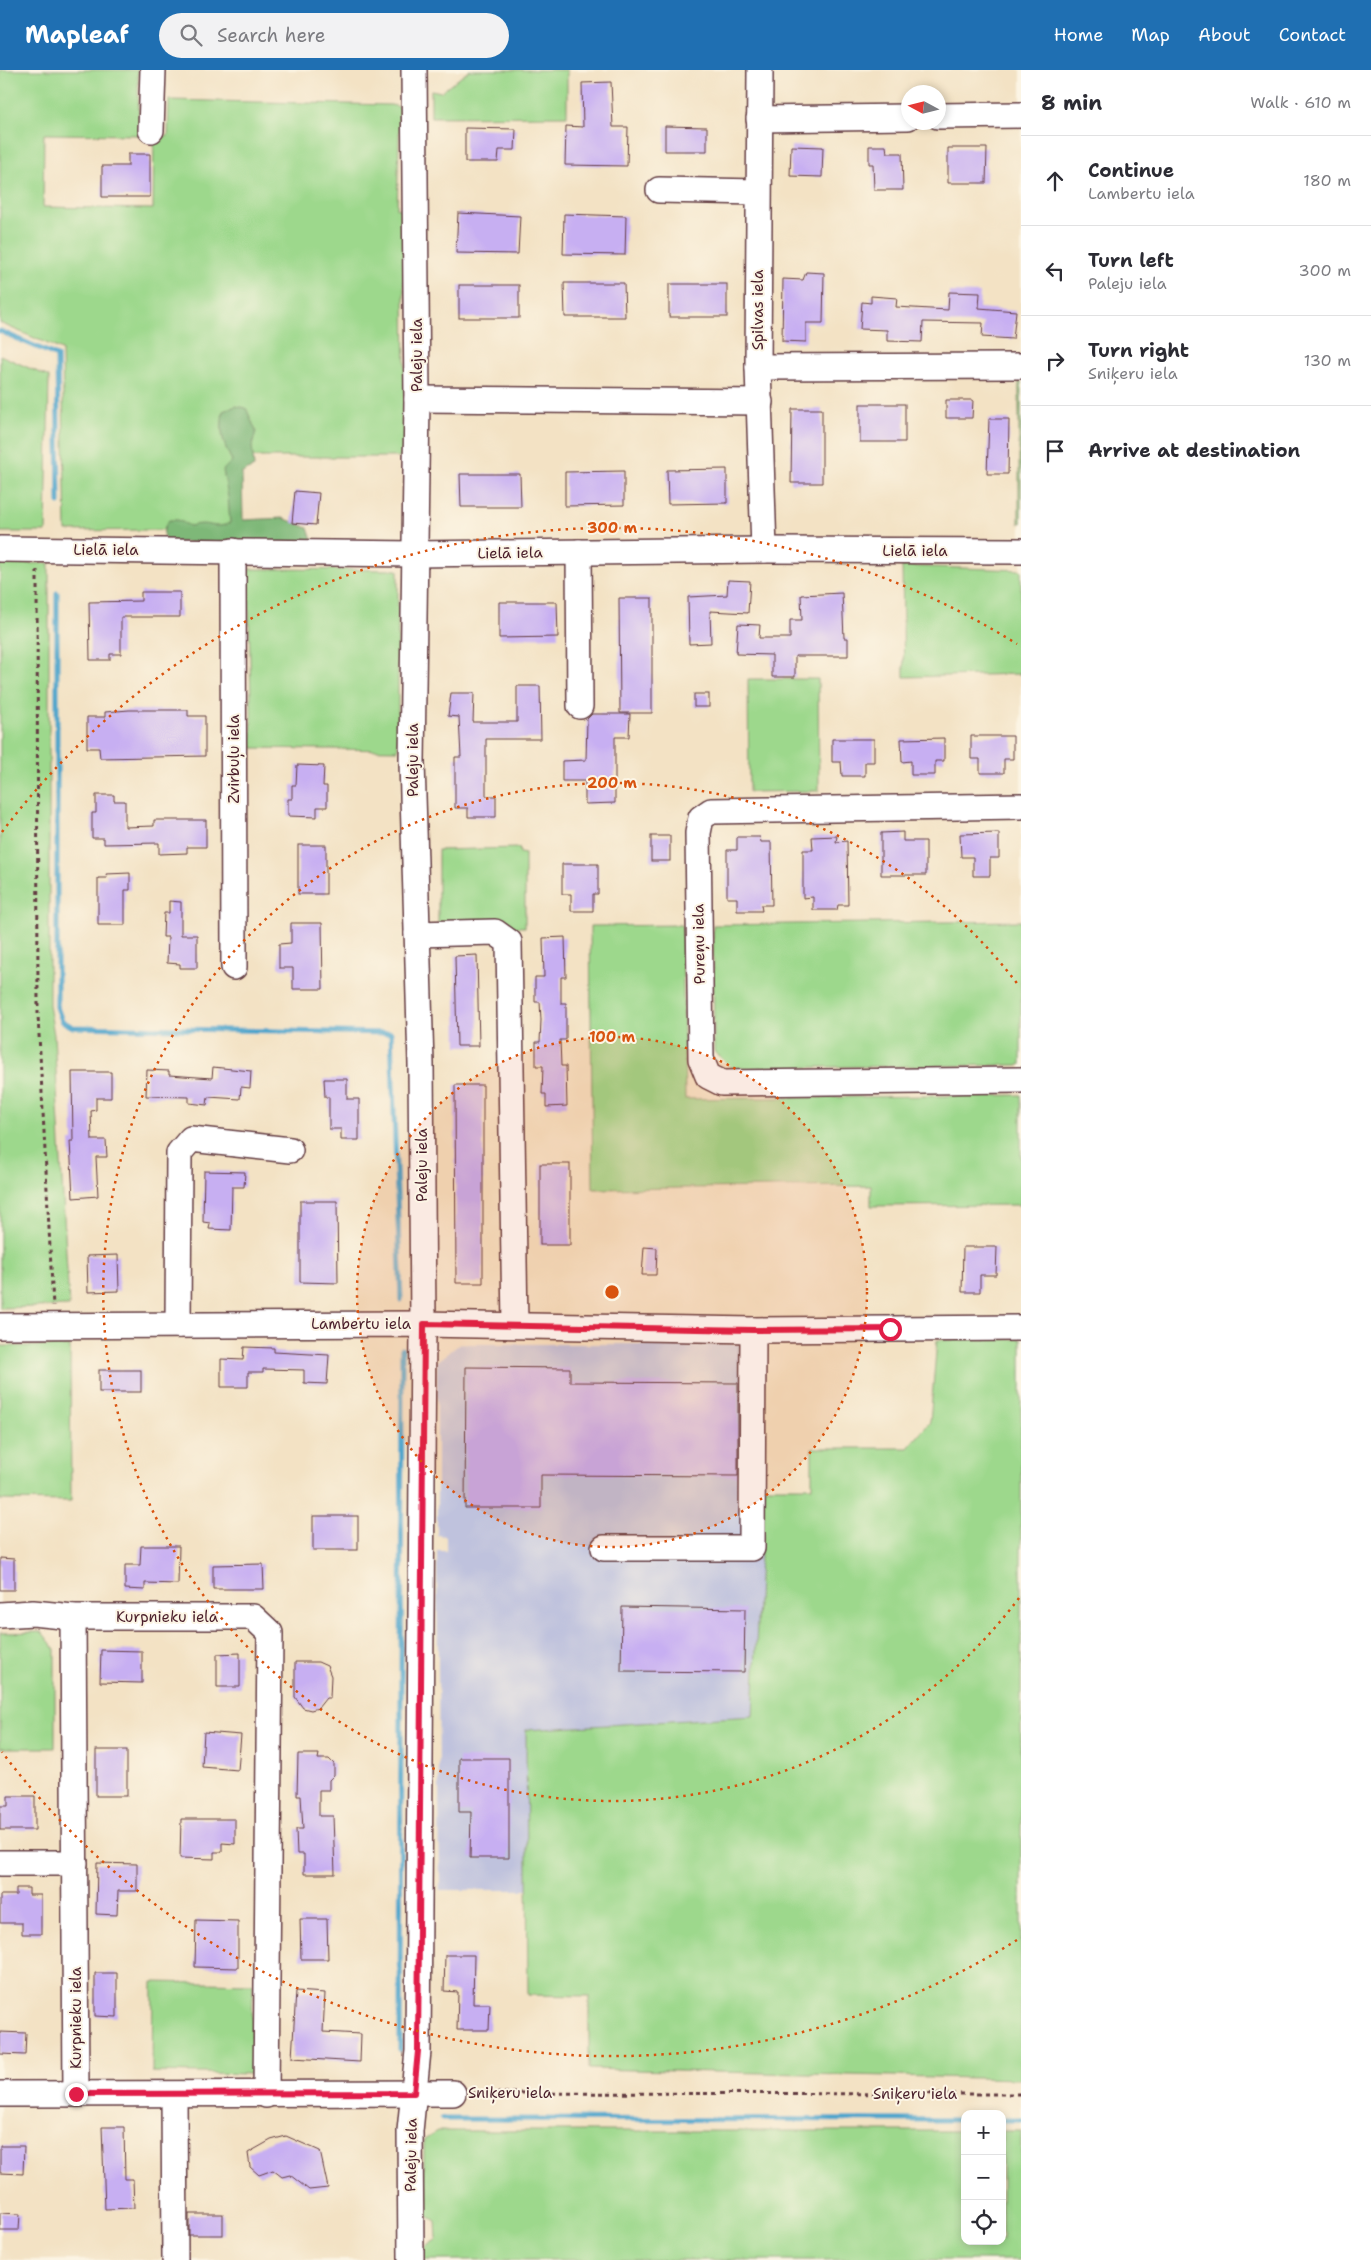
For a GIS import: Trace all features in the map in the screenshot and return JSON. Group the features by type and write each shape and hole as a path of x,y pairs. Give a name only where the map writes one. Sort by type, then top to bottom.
{"street":[{"path":"152,130 153,70"},
{"name":"Paleju iela","path":"411,2260 422,2231 410,2131 418,2051 424,1324 421,1064 412,762 417,399 414,70"},
{"name":"Spilvas iela","path":"760,70 758,367 764,550"},
{"path":"946,116 1021,114"},
{"path":"759,119 901,117"},
{"path":"659,190 758,192"},
{"path":"758,367 1021,366"},
{"path":"417,399 760,402"},
{"name":"Lielā iela","path":"0,549 415,554 764,550 1021,551"},
{"name":"Zvirbuļu iela","path":"233,551 234,967"},
{"path":"579,552 580,706"},
{"name":"Pureņu iela","path":"1021,806 710,811 701,818 698,833 701,1059 708,1076 722,1083 1021,1080"},
{"path":"417,934 495,932 509,942 515,1325"},
{"path":"178,1325 179,1153 191,1139 290,1150"},
{"name":"Lambertu iela","path":"0,1326 424,1324 753,1330 1021,1328"},
{"path":"604,1548 752,1548 753,1330"},
{"path":"0,1615 33,1613 74,1617"},
{"name":"Kurpnieku iela","path":"76,2094 74,1617 253,1617 270,1633 266,2095"},
{"path":"0,1863 75,1863"},
{"name":"Sniķeru iela","path":"0,2094 266,2095 453,2093"},
{"path":"174,2095 175,2260"}],"path":[{"path":"37,549 38,1015 54,1326"},
{"name":"Sniķeru iela","path":"453,2093 1021,2094"}],"shaded area":[{"path":"460,1344 765,1344 763,1487 753,1716 526,1730 528,1890 440,1890 437,1551 446,1551 446,1536 437,1535 437,1361"}],"green space":[{"path":"0,70 138,70 139,135 44,134 43,207 153,209 154,136 168,136 169,100 391,105 400,107 397,209 403,208 406,457 234,457 232,529 66,531 62,350 0,323"},
{"path":"470,70 567,70 567,116 431,117 431,90 441,92"},
{"path":"0,355 49,377 46,532 0,532"},
{"path":"1019,382 1021,382 1021,523 1019,523"},
{"path":"236,406 246,408 256,431 252,446 254,467 242,473 243,520 283,518 308,528 313,543 166,542 164,531 169,520 178,520 190,526 202,524 219,526 230,523 223,470 232,461 224,442 222,425 223,411"},
{"path":"49,563 49,1005 54,1035 69,1306 0,1308 0,564"},
{"path":"902,566 1021,570 1021,674 904,677"},
{"path":"248,569 398,570 398,750 252,748"},
{"path":"748,679 818,679 819,791 749,792"},
{"path":"519,848 520,853 525,854 525,927 438,927 438,850"},
{"path":"1021,921 1021,1065 732,1068 714,1051 713,925"},
{"path":"682,925 685,1099 1021,1095 1021,1205 871,1206 871,1186 593,1189 590,926"},
{"path":"1021,1339 1021,2079 589,2069 589,1996 528,1995 526,1730 753,1716 763,1487 812,1487 812,1448 908,1448 930,1422 937,1340"},
{"path":"0,1346 70,1346 71,1501 0,1500"},
{"path":"42,1632 55,1649 55,1748 0,1748 0,1633"},
{"path":"153,1982 253,1984 251,2074 152,2072"},
{"path":"437,2131 961,2131 961,2245 1006,2245 1006,2131 1021,2131 1021,2260 424,2260 424,2248 437,2239 436,2221 424,2214 424,2139"}],"building":[{"path":"611,82 613,127 628,127 627,166 565,165 566,126 583,127 582,83"},
{"path":"665,126 707,127 707,151 665,151"},
{"path":"465,128 516,129 515,150 499,150 498,162 465,162"},
{"path":"791,146 823,147 822,177 790,176"},
{"path":"869,146 886,146 887,153 902,153 903,190 874,190 873,164 869,164"},
{"path":"948,148 987,148 986,183 948,183"},
{"path":"128,154 150,154 150,197 102,197 102,166 128,166"},
{"path":"458,213 520,216 518,254 456,253"},
{"path":"564,214 626,216 625,255 563,254"},
{"path":"806,272 824,273 823,323 806,323 806,342 782,341 783,279 803,280"},
{"path":"564,283 624,283 625,317 565,317"},
{"path":"669,284 727,284 727,317 669,317"},
{"path":"459,285 519,285 519,318 459,318"},
{"path":"949,292 980,293 979,308 1016,311 1013,339 982,337 983,323 923,322 922,342 887,341 887,330 860,329 862,302 871,303 871,296 897,298 896,307 948,310"},
{"path":"946,400 973,400 972,418 946,418"},
{"path":"860,404 905,404 905,442 860,442"},
{"path":"792,409 822,409 822,483 791,483"},
{"path":"989,419 1009,419 1008,474 987,474"},
{"path":"727,469 727,503 668,504 667,470"},
{"path":"624,471 624,505 565,506 565,472"},
{"path":"460,474 520,474 521,507 461,507"},
{"path":"295,491 319,493 316,525 292,523"},
{"path":"728,580 750,581 748,613 710,611 711,643 689,644 688,597 727,595"},
{"path":"141,592 180,592 180,617 121,617 121,654 110,654 110,660 90,660 89,602 141,601"},
{"path":"842,593 844,638 848,638 848,656 795,656 795,677 772,677 772,655 736,654 738,624 760,625 759,638 790,638 790,620 802,620 801,595"},
{"path":"619,598 652,598 652,713 620,713"},
{"path":"499,602 557,602 558,637 499,638"},
{"path":"517,686 540,686 541,739 486,739 486,796 496,796 496,817 468,817 468,808 455,808 455,757 461,757 459,717 448,716 451,693 474,693 473,722 517,722"},
{"path":"694,694 709,694 709,707 694,707"},
{"path":"188,710 188,716 205,716 205,756 100,758 99,748 87,748 87,717 105,717 105,712"},
{"path":"592,714 630,714 629,737 615,737 615,803 585,804 585,781 562,781 562,761 586,760 587,719"},
{"path":"971,736 1013,736 1013,759 1004,759 1004,773 980,773 980,759 971,759"},
{"path":"944,738 944,761 935,761 935,775 911,775 911,761 902,762 901,739"},
{"path":"832,739 874,739 874,762 865,762 865,776 842,776 841,762 832,762"},
{"path":"297,765 324,766 323,786 327,786 327,807 317,807 317,817 288,816 288,799 292,799 292,785 296,785"},
{"path":"96,795 114,795 114,801 125,801 125,827 154,826 154,820 206,820 206,847 187,847 187,853 159,854 159,843 104,844 104,838 92,838 92,813 96,813"},
{"path":"903,832 903,841 926,841 926,875 881,875 881,833"},
{"path":"999,833 999,858 990,858 990,876 973,876 973,857 961,857 960,834"},
{"path":"651,836 670,836 670,861 651,861"},
{"path":"837,836 836,842 847,841 848,905 838,905 837,910 813,910 813,897 803,898 803,850 813,850 812,837"},
{"path":"737,837 760,837 761,842 771,842 772,905 761,905 762,911 737,911 737,898 727,898 727,850 737,850"},
{"path":"298,845 326,845 326,894 298,894"},
{"path":"562,864 598,864 598,894 593,894 593,911 571,911 571,894 562,894"},
{"path":"130,873 130,890 125,890 125,925 98,925 98,878 107,878 106,874"},
{"path":"169,901 181,902 181,935 197,935 197,968 180,968 180,964 167,963 168,937 163,937 164,913 169,913"},
{"path":"291,923 322,923 323,989 293,989 293,968 279,968 279,944 291,943"},
{"path":"565,937 566,977 561,977 561,1003 566,1003 566,1040 560,1040 561,1066 566,1066 567,1106 546,1107 546,1094 542,1094 543,1066 536,1066 536,1042 540,1042 541,1020 540,1002 535,1002 535,977 544,977 543,938"},
{"path":"477,955 479,1046 457,1046 455,956"},
{"path":"213,1067 251,1071 250,1088 241,1087 240,1099 208,1097 207,1105 189,1103 189,1097 146,1096 147,1070 169,1071 169,1075 212,1078"},
{"path":"72,1072 111,1072 111,1098 96,1098 96,1110 91,1111 92,1140 106,1140 107,1157 96,1157 98,1196 73,1198 70,1141 73,1141"},
{"path":"324,1079 347,1079 347,1099 359,1099 359,1140 341,1140 341,1129 329,1129 329,1097 325,1097"},
{"path":"455,1085 483,1085 483,1283 456,1283"},
{"path":"540,1164 570,1164 570,1245 540,1245"},
{"path":"204,1171 245,1172 244,1187 232,1187 231,1230 209,1229 210,1223 203,1222"},
{"path":"300,1201 337,1201 338,1283 300,1282"},
{"path":"644,1247 657,1248 656,1275 642,1275"},
{"path":"963,1247 997,1247 996,1275 980,1275 980,1292 962,1292"},
{"path":"118,1255 119,1291 88,1292 87,1256"},
{"path":"244,1347 274,1348 274,1352 329,1355 327,1384 304,1383 304,1370 263,1369 263,1372 248,1372 248,1387 221,1387 221,1359 243,1360"},
{"path":"466,1367 570,1368 570,1382 738,1383 738,1476 541,1475 541,1508 465,1508"},
{"path":"99,1370 141,1370 141,1392 99,1392"},
{"path":"313,1516 358,1516 358,1550 313,1550"},
{"path":"141,1546 179,1546 178,1584 145,1583 145,1590 125,1589 125,1565 140,1565"},
{"path":"0,1558 14,1559 14,1590 0,1590"},
{"path":"263,1564 264,1589 213,1589 213,1565"},
{"path":"622,1607 745,1609 744,1672 621,1671"},
{"path":"101,1650 142,1651 142,1683 100,1682"},
{"path":"240,1653 240,1687 217,1687 217,1654"},
{"path":"295,1662 318,1662 327,1666 331,1676 330,1698 326,1698 318,1708 311,1710 303,1708 295,1697"},
{"path":"204,1732 241,1735 238,1770 202,1767"},
{"path":"96,1750 127,1750 127,1796 96,1796"},
{"path":"298,1754 319,1754 318,1759 329,1759 334,1764 334,1775 329,1780 329,1790 319,1790 319,1816 333,1816 335,1874 304,1874 304,1854 297,1854 296,1829 303,1829 301,1796 297,1796"},
{"path":"459,1758 509,1758 509,1858 470,1858 471,1812 459,1812"},
{"path":"8,1796 35,1796 35,1830 0,1830 0,1806 8,1806"},
{"path":"181,1819 235,1819 235,1844 222,1843 222,1852 214,1852 214,1859 180,1858"},
{"path":"97,1863 137,1864 137,1891 118,1891 117,1915 96,1914"},
{"path":"16,1888 29,1888 29,1895 41,1895 41,1934 22,1934 22,1923 0,1923 0,1895 16,1895"},
{"path":"300,1919 327,1919 328,1959 301,1959"},
{"path":"196,1920 238,1921 238,1968 195,1967"},
{"path":"445,1955 474,1955 473,2004 490,2004 489,2030 457,2030 458,1992 444,1991"},
{"path":"95,1973 117,1973 117,2017 95,2016"},
{"path":"296,1991 325,1993 323,2032 361,2034 360,2062 292,2058"},
{"path":"0,2032 26,2033 25,2055 0,2054"},
{"path":"102,2127 124,2127 125,2179 133,2179 134,2208 105,2209"},
{"path":"286,2136 320,2151 328,2188 309,2190 290,2175 282,2177 273,2170 259,2175 250,2167 248,2153 271,2140"},
{"path":"0,2146 24,2146 23,2174 0,2173"},
{"path":"0,2213 20,2214 19,2230 0,2230"},
{"path":"189,2214 223,2214 223,2235 189,2235"}],"waterway":[{"path":"0,331 57,356 59,503"},
{"path":"57,593 57,1007 62,1021 73,1027 391,1033 401,1300"},
{"path":"400,2050 402,1349"},
{"path":"442,2119 961,2120"},
{"path":"1006,2120 1021,2120"}],"route":[{"path":"76,2094 266,2095 414,2093 418,2051 424,1324 753,1330 890,1329"}]}
